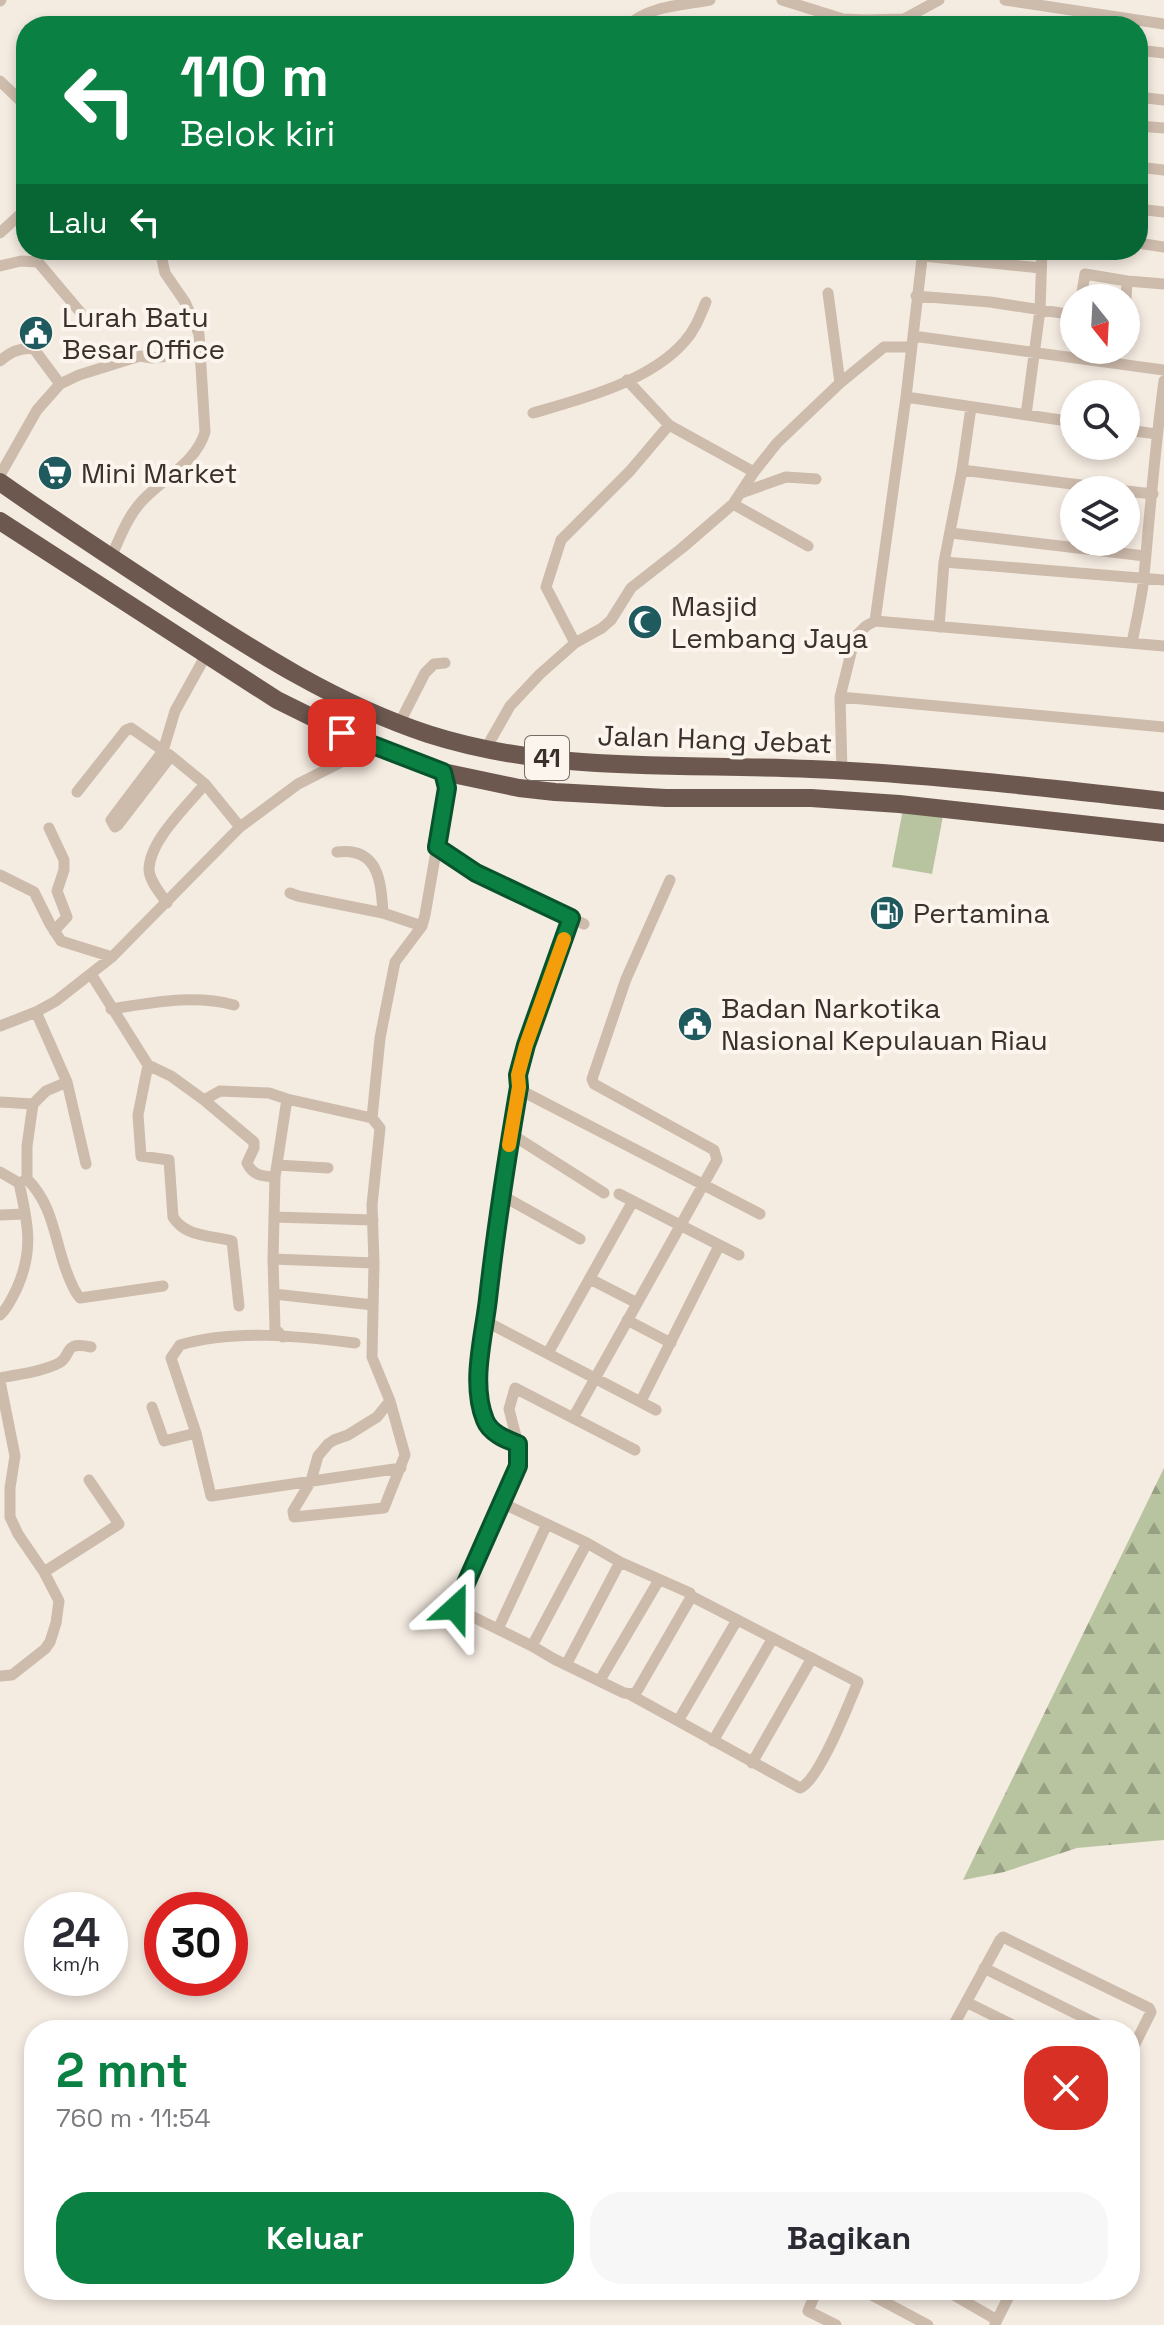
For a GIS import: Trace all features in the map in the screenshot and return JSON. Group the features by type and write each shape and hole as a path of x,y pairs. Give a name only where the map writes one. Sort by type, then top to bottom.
{"highway":[{"name":"Jalan Hang Jebat","path":"0,482 278,664 342,700 399,724 485,750 587,764 842,771 965,780 1164,801"},
{"path":"0,521 277,700 373,746 443,772 519,788 666,798 811,798 899,804 1164,833"},
{"path":"585,793 587,764"}],"street":[{"path":"641,16 710,0"},
{"path":"782,0 833,16"},
{"path":"911,16 939,0"},
{"path":"1005,0 1111,16"},
{"path":"0,81 16,96"},
{"path":"0,233 16,218"},
{"path":"0,266 24,260"},
{"path":"41,260 81,313"},
{"path":"111,557 140,503 184,465 205,432 199,334 185,302 165,273 162,260"},
{"path":"875,621 922,260"},
{"path":"978,260 1041,268"},
{"path":"1026,415 1040,310 1041,260"},
{"path":"1082,284 1085,274 1164,284"},
{"path":"828,293 840,383"},
{"path":"916,296 990,302 1060,313"},
{"path":"533,413 627,380 666,359 685,341 706,302"},
{"path":"485,750 510,706 540,674 575,643 602,628 615,615 631,588 733,504 777,443 840,383 884,347 912,342 1060,356"},
{"path":"0,361 6,355 34,349 60,384"},
{"path":"0,475 37,410 60,384 140,356 168,356"},
{"path":"1120,364 1164,370"},
{"path":"627,380 669,425 754,472"},
{"path":"1132,643 1160,459 1157,434 1164,381"},
{"path":"906,397 1060,420"},
{"path":"939,627 944,562 971,407"},
{"path":"575,643 546,589 558,545 630,471 669,425"},
{"path":"1140,432 1157,434"},
{"path":"962,470 1060,482"},
{"path":"741,493 786,477 816,479"},
{"path":"1140,493 1153,494"},
{"path":"733,504 808,546"},
{"path":"951,533 1145,556"},
{"path":"944,562 1164,580"},
{"path":"842,771 840,697 855,637 875,621 1164,646"},
{"path":"167,753 111,820 115,827 167,753 169,726 206,655"},
{"path":"399,724 425,673 434,664 445,663"},
{"path":"840,697 1164,727"},
{"path":"143,736 169,726"},
{"path":"77,792 126,730 131,728 205,784 240,827"},
{"path":"0,1026 56,1001 112,957 240,827 298,784 373,746"},
{"path":"372,1118 380,1038 395,962 422,926 447,788 443,772"},
{"path":"167,903 151,879 149,868 158,841 205,784"},
{"path":"49,828 64,860 57,891 67,917 54,931"},
{"path":"437,847 476,873 584,924"},
{"path":"337,852 349,851 360,855 379,873 383,913"},
{"path":"0,875 34,892 54,931 65,943 112,957"},
{"path":"573,1418 717,1160 714,1150 612,1096 594,1084 592,1079 626,979 670,880"},
{"path":"290,893 383,913 422,926"},
{"path":"518,1444 499,1436 485,1422 478,1387 501,1195 519,1087 518,1075 571,918"},
{"path":"91,974 148,1065 171,1076 254,1142 247,1163 251,1171 258,1176 276,1171 328,1168"},
{"path":"111,1009 192,999 234,1005"},
{"path":"36,1012 67,1082 86,1164"},
{"path":"148,1065 138,1115 141,1156 169,1160 173,1217 176,1222 198,1235 232,1241 239,1306"},
{"path":"0,1315 26,1269 28,1250 23,1181 33,1104 46,1091 67,1082"},
{"path":"519,1087 760,1214"},
{"path":"204,1100 220,1091 269,1093 372,1118 378,1123 381,1134 373,1188 372,1357 390,1401 405,1455 383,1509 294,1517 293,1511 311,1481 318,1456 334,1440 377,1417 390,1401"},
{"path":"283,1337 275,1329 273,1259 276,1171 287,1099"},
{"path":"0,1102 33,1104"},
{"path":"511,1134 604,1193"},
{"path":"0,1172 38,1190 46,1203 75,1293 80,1298 163,1286"},
{"path":"619,1194 739,1255"},
{"path":"501,1195 580,1239"},
{"path":"548,1353 633,1201"},
{"path":"0,1215 25,1214"},
{"path":"274,1217 373,1220"},
{"path":"641,1401 719,1246"},
{"path":"273,1259 374,1263"},
{"path":"590,1279 637,1303"},
{"path":"274,1294 373,1305"},
{"path":"627,1320 671,1343"},
{"path":"485,1321 656,1410"},
{"path":"355,1343 240,1335 180,1345 171,1358 196,1433 211,1497 401,1468"},
{"path":"0,1676 18,1672 45,1649 56,1623 59,1601 10,1517 15,1456 0,1379 58,1363 71,1348 91,1347"},
{"path":"502,1503 620,1562 688,1591 691,1596 858,1682 822,1761 806,1785 800,1788 629,1694 455,1608 518,1466 518,1444 509,1409 515,1388 635,1450"},
{"path":"152,1407 164,1441 196,1433"},
{"path":"44,1572 119,1524 89,1480"},
{"path":"498,1629 547,1524"},
{"path":"532,1646 587,1543"},
{"path":"566,1665 620,1562"},
{"path":"600,1680 659,1580"},
{"path":"629,1694 637,1691 691,1596"},
{"path":"678,1721 737,1620"},
{"path":"713,1741 773,1638"},
{"path":"752,1763 812,1658"},
{"path":"956,2020 1003,1937 1149,2008 1151,2012 1140,2032"},
{"path":"984,1968 1089,2020"},
{"path":"966,2002 1003,2020"},
{"path":"813,2300 808,2311 836,2325"},
{"path":"881,2300 928,2325"},
{"path":"961,2300 996,2322 1007,2300"}],"green space":[{"path":"903,809 943,816 932,874 892,867"},
{"path":"1164,1468 1164,1840 1077,1848 1004,1872 963,1880"}],"slow traffic":[{"path":"509,1145 519,1087 518,1075 526,1045 564,939"}],"place":[{"name":"Lurah Batu Besar Office","path":"36,333"},
{"name":"Mini Market","path":"55,473"},
{"name":"Masjid Lembang Jaya","path":"645,622"},
{"name":"Pertamina","path":"887,913"},
{"name":"Badan Narkotika Nasional Kepulauan Riau","path":"695,1024"}],"route":[{"path":"342,733 443,772 447,788 437,847 476,873 571,918 518,1075 519,1087 493,1248 479,1366 478,1387 485,1422 499,1436 518,1444 518,1466 455,1608"}]}
